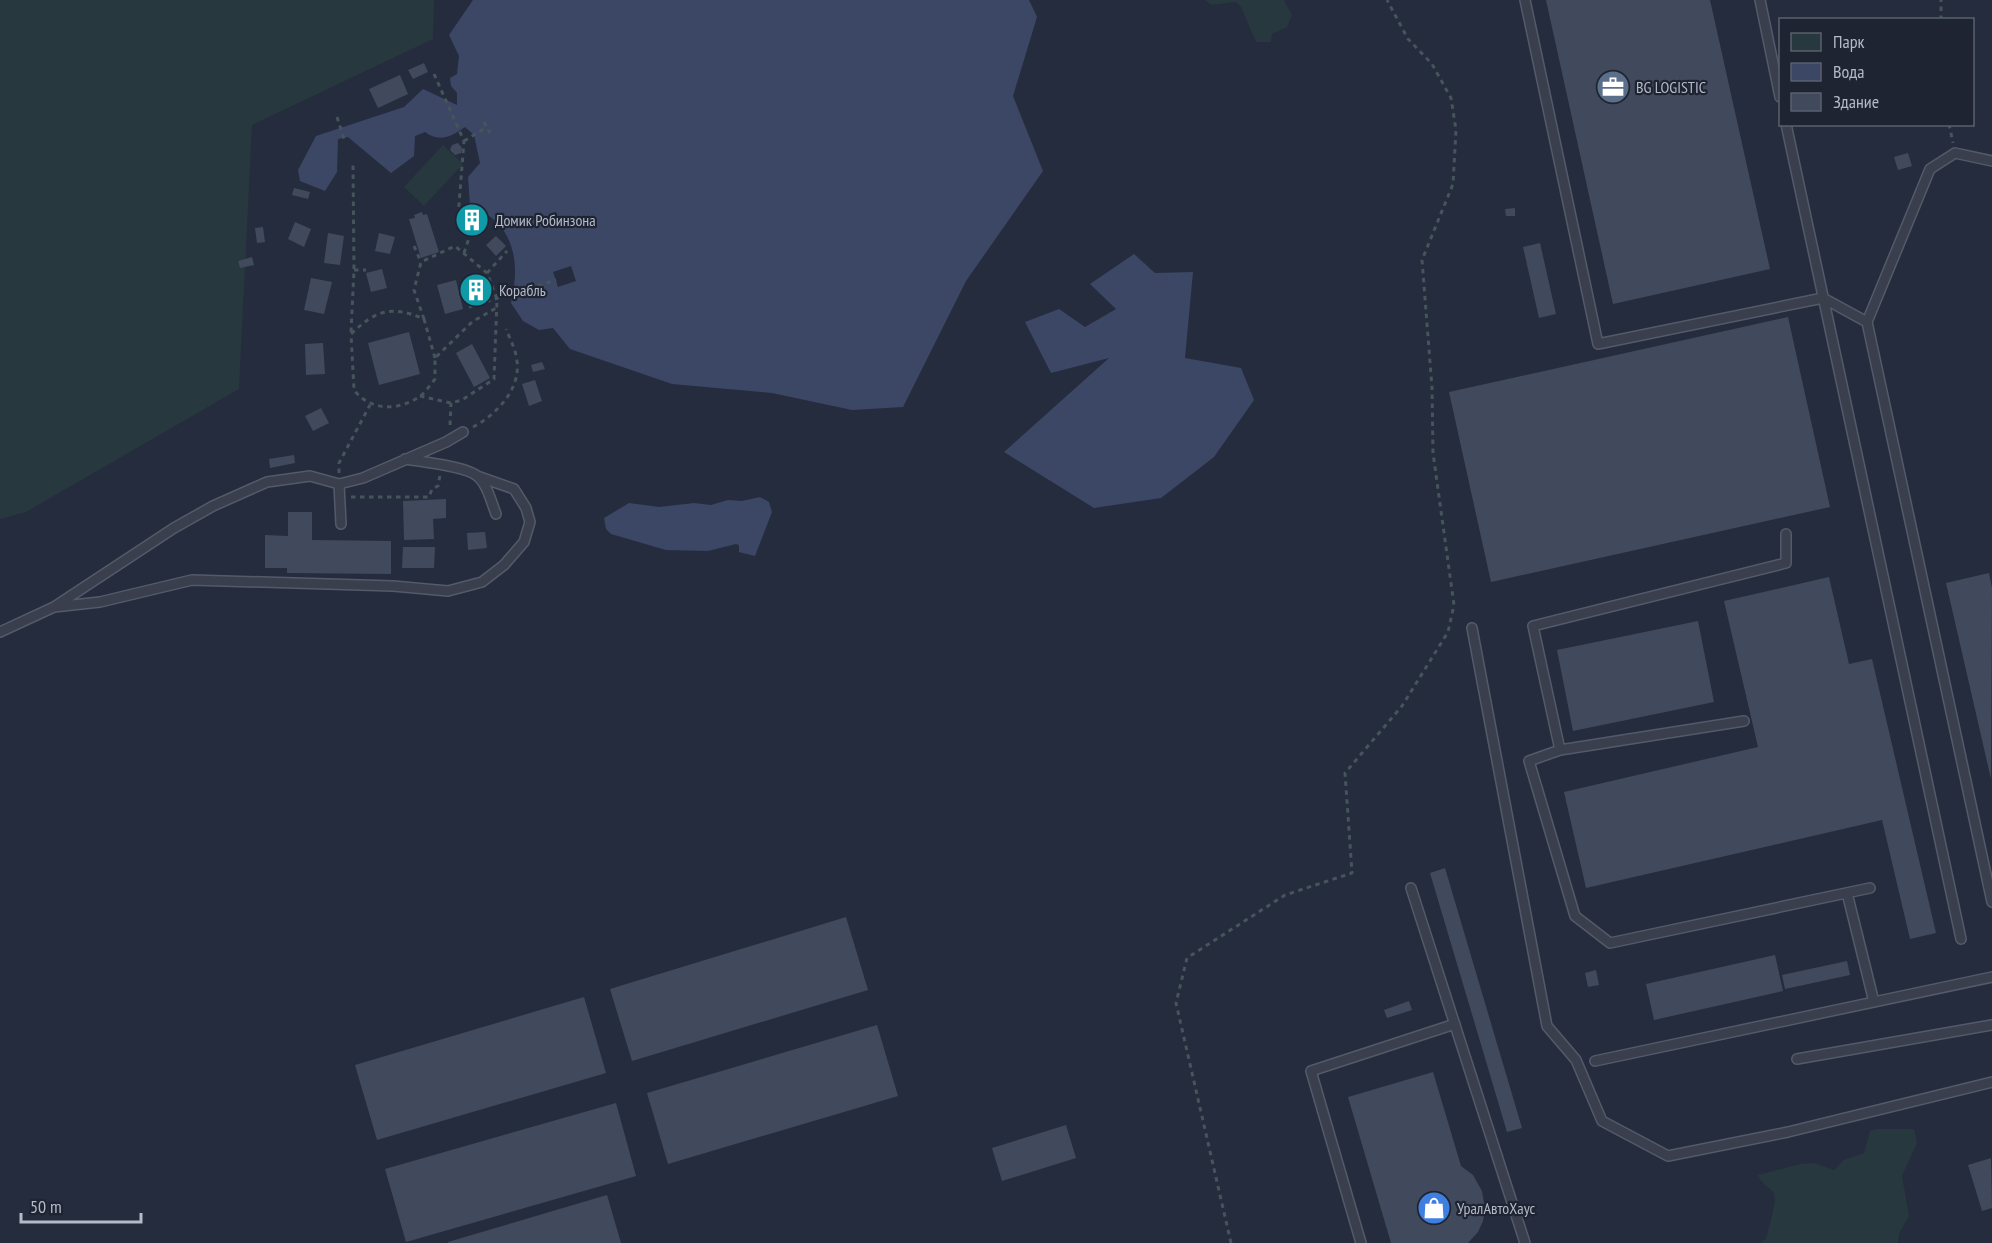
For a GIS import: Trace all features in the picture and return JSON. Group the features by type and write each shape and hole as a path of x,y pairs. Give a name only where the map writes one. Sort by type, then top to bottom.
{"lane":[{"path":"1525,0 1598,344 1823,298 1867,322"},
{"path":"1760,0 1779,91"},
{"path":"1786,126 1961,939"},
{"path":"1992,161 1955,153 1930,169 1867,322 1992,902"},
{"path":"0,632 54,607 174,528 213,506 267,482 310,476 339,484 363,478 446,442 463,432"},
{"path":"54,607 100,602 192,580 393,586 448,591 482,582 504,565 524,542 530,522 526,508 514,489 464,470 405,459"},
{"path":"477,476 487,490 496,514"},
{"path":"339,484 341,524"},
{"path":"1560,750 1533,626 1786,563 1786,534"},
{"path":"1472,628 1547,1026 1576,1060 1602,1121 1668,1156 1788,1132 1992,1082"},
{"path":"1744,721 1560,750 1529,761 1575,916 1610,943 1870,888"},
{"path":"1412,888 1525,1243"},
{"path":"1847,893 1874,1002"},
{"path":"1595,1061 1992,977"},
{"path":"1361,1243 1311,1071 1455,1024"},
{"path":"1797,1059 1992,1025"}],"path":[{"path":"1231,1243 1176,1003 1186,958 1285,895 1352,873 1345,773 1402,706 1448,632 1454,605 1433,453 1432,388 1422,260 1453,184 1456,130 1451,98 1432,64 1408,39 1388,0"},
{"path":"1941,0 1941,18"},
{"path":"434,74 464,141 458,217"},
{"path":"337,117 344,141"},
{"path":"484,122 490,133"},
{"path":"1949,126 1955,153"},
{"path":"464,141 487,127"},
{"path":"353,164 354,270 351,334 354,390 370,405 390,407 401,405 420,396 435,379 435,358 414,290 421,262 414,246"},
{"path":"464,253 471,232 485,223"},
{"path":"420,396 451,403 462,400 494,379 496,308 496,299 487,273 455,246 421,262"},
{"path":"487,273 507,251"},
{"path":"354,270 366,270"},
{"path":"469,307 556,280"},
{"path":"435,358 472,322 496,308"},
{"path":"351,334 367,318 380,312 409,313 424,320"},
{"path":"463,432 483,422 506,400 514,384 518,374 517,359 506,330"},
{"path":"339,484 339,463 370,405"}],"green space":[{"path":"0,0 434,0 433,39 252,125 239,389 26,512 0,519"},
{"path":"1205,0 1284,0 1292,15 1287,27 1272,34 1271,42 1256,42 1241,7 1236,2 1211,5"},
{"path":"443,145 463,164 424,206 404,187"},
{"path":"1914,1129 1917,1143 1902,1176 1909,1216 1899,1234 1898,1243 1760,1243 1766,1239 1775,1198 1758,1175 1800,1164 1814,1163 1834,1170 1844,1160 1864,1153 1870,1131"}],"water":[{"path":"473,0 1029,0 1037,17 1013,96 1043,171 966,281 903,407 852,410 772,393 672,384 570,349 553,328 539,330 523,321 511,303 515,272 511,245 496,222 485,213 470,206 468,177 480,163 474,135 465,127 441,138 425,132 415,136 414,156 391,173 348,137 338,139 337,172 325,191 300,181 298,170 316,136 404,107 423,89 457,105 457,93 451,86 450,78 457,74 459,56 449,35"},
{"path":"1134,254 1155,273 1193,272 1185,358 1241,368 1254,400 1214,457 1161,498 1094,508 1004,452 1109,358 1051,373 1025,322 1059,309 1085,327 1116,309 1090,284"},
{"path":"760,497 769,502 772,512 755,556 739,552 739,545 736,544 708,551 666,550 611,534 606,529 604,518 629,503 659,507 694,503 711,505 728,500 742,501"}],"pier":[{"path":"571,266 576,281 558,287 553,272"}],"building":[{"path":"1546,0 1710,0 1770,269 1613,304"},
{"path":"424,63 428,72 413,79 408,70"},
{"path":"400,75 408,94 378,108 369,89"},
{"path":"458,143 462,148 461,153 455,155 450,150 452,145"},
{"path":"1908,153 1912,166 1898,170 1894,157"},
{"path":"294,188 310,192 308,199 292,195"},
{"path":"1515,208 1515,216 1506,216 1505,209"},
{"name":"Домик Робинзона","path":"476,209 483,221 469,230 461,218"},
{"path":"422,212 423,215 427,214 439,252 421,258 409,219 415,218 414,215"},
{"path":"295,222 311,229 304,247 288,239"},
{"path":"263,227 265,242 257,243 255,228"},
{"path":"328,233 344,236 340,265 324,263"},
{"path":"379,233 395,237 390,254 375,251"},
{"path":"496,236 506,246 496,256 486,245"},
{"path":"1540,243 1556,314 1539,318 1523,247"},
{"path":"252,257 254,265 240,268 238,261"},
{"path":"382,269 387,288 371,292 366,273"},
{"name":"Корабль","path":"473,274 480,281 485,295 472,299 468,285 469,275"},
{"path":"311,278 332,282 324,314 304,310"},
{"path":"456,280 463,309 445,314 437,285"},
{"path":"1788,317 1830,507 1491,582 1449,392"},
{"path":"409,332 420,374 379,385 368,343"},
{"path":"323,343 325,374 306,375 305,344"},
{"path":"472,344 490,378 474,387 456,353"},
{"path":"542,362 545,369 533,372 531,365"},
{"path":"535,380 542,401 529,406 522,384"},
{"path":"321,408 329,423 313,431 305,416"},
{"path":"294,455 295,463 270,468 269,459"},
{"path":"446,499 446,518 433,519 434,539 404,540 403,501"},
{"path":"288,512 312,512 312,540 391,541 391,574 287,573 287,568 265,568 265,535 288,536"},
{"path":"485,532 487,548 468,550 467,533"},
{"path":"403,547 435,547 434,568 402,568"},
{"path":"1989,573 1992,588 1991,779 1946,583"},
{"path":"1829,577 1849,664 1872,659 1936,933 1910,939 1882,820 1586,888 1564,792 1758,747 1724,601"},
{"path":"1698,621 1714,702 1573,731 1557,650"},
{"path":"1445,868 1522,1128 1507,1132 1430,873"},
{"path":"846,917 868,990 632,1061 610,989"},
{"path":"1775,955 1783,991 1654,1020 1646,984"},
{"path":"1847,961 1850,975 1785,989 1782,975"},
{"path":"1596,970 1599,985 1588,987 1585,973"},
{"path":"584,997 606,1073 377,1140 355,1065"},
{"path":"1409,1001 1412,1010 1387,1018 1384,1010"},
{"path":"877,1025 898,1096 668,1164 647,1093"},
{"path":"1433,1072 1461,1166 1473,1175 1482,1191 1485,1209 1483,1221 1478,1232 1468,1243 1391,1243 1348,1097"},
{"path":"616,1103 636,1176 406,1242 385,1169"},
{"path":"1066,1125 1076,1158 1002,1181 992,1148"},
{"path":"1991,1158 1992,1208 1982,1211 1968,1165"},
{"path":"607,1195 621,1243 448,1243 448,1242"}],"place":[{"name":"BG LOGISTIC","path":"1613,87"},
{"name":"Домик Робинзона","path":"472,220"},
{"name":"Корабль","path":"476,290"},
{"name":"УралАвтоХаус","path":"1434,1208"}]}
